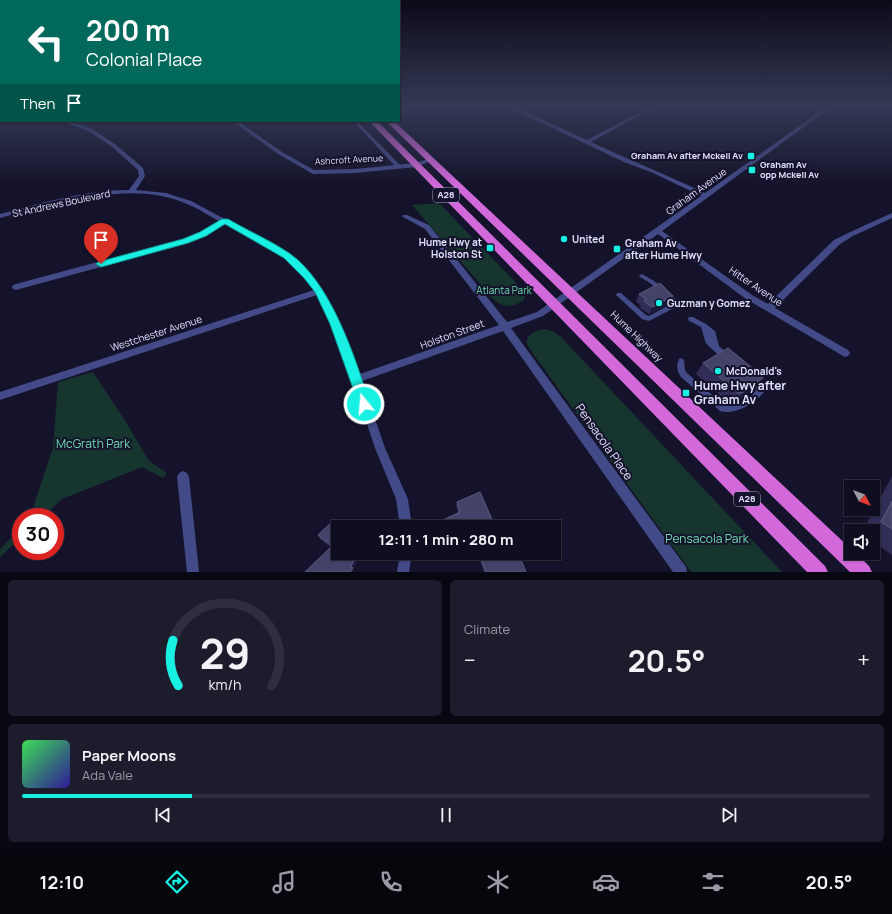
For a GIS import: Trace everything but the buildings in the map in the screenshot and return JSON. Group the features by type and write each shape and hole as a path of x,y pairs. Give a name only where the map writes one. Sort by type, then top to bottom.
{"highway":[{"name":"A28","path":"383,132 818,572"},
{"name":"Hume Highway","path":"401,132 863,572"}],"street":[{"path":"93,132 113,145 141,169 142,176 132,191"},
{"name":"Ashcroft Avenue","path":"250,132 280,153 314,172 355,171 416,165 431,160"},
{"path":"566,132 626,161 653,171 706,196"},
{"path":"588,142 607,132"},
{"name":"Graham Avenue","path":"554,305 795,132"},
{"name":"St Andrews Boulevard","path":"0,216 106,192 147,192 176,197 225,221 287,256 308,276 319,291 335,324 357,379 380,448 402,499 405,520"},
{"name":"Pensacola Place","path":"405,216 427,227 506,326 680,572"},
{"path":"769,309 837,242 850,233 892,216"},
{"path":"16,287 186,241 203,234 225,221"},
{"name":"Hitter Avenue","path":"658,230 750,297 845,353"},
{"name":"Westchester Avenue","path":"0,396 319,291"},
{"name":"Holston Street","path":"357,379 540,314 554,305"},
{"path":"183,477 192,572"},
{"path":"403,572 405,560"}],"lane":[{"path":"365,132 398,166"},
{"path":"619,295 644,318 649,319 674,305 674,300 642,276"},
{"path":"691,319 704,326 709,342 734,364"},
{"path":"681,361 681,371 684,375 715,404 723,409 736,409 760,392 758,384 746,374"}],"green space":[{"name":"Atlanta Park","path":"439,203 523,290 525,296 523,301 508,306 494,300 412,205"},
{"name":"Pensacola Park","path":"545,329 554,332 561,337 782,572 691,572 529,348 526,342 529,336 536,331"},
{"name":"McGrath Park","path":"93,372 126,422 149,461 167,473 163,478 142,467 62,499 52,508 33,508 53,448 58,382"},
{"path":"12,537 12,546 0,557 0,549"}],"place":[{"name":"Graham Av after Mckell Av","path":"751,156"},
{"name":"Graham Av opp Mckell Av","path":"752,170"},
{"name":"United","path":"564,239"},
{"name":"Hume Hwy at Holston St","path":"490,248"},
{"name":"Graham Av after Hume Hwy","path":"617,249"},
{"name":"Guzman y Gomez","path":"659,303"},
{"name":"McDonald's","path":"718,371"},
{"name":"Hume Hwy after Graham Av","path":"686,393"}],"route":[{"path":"101,264 186,241 203,234 225,221 272,246 287,256 308,276 326,303 357,379 364,404"}]}
